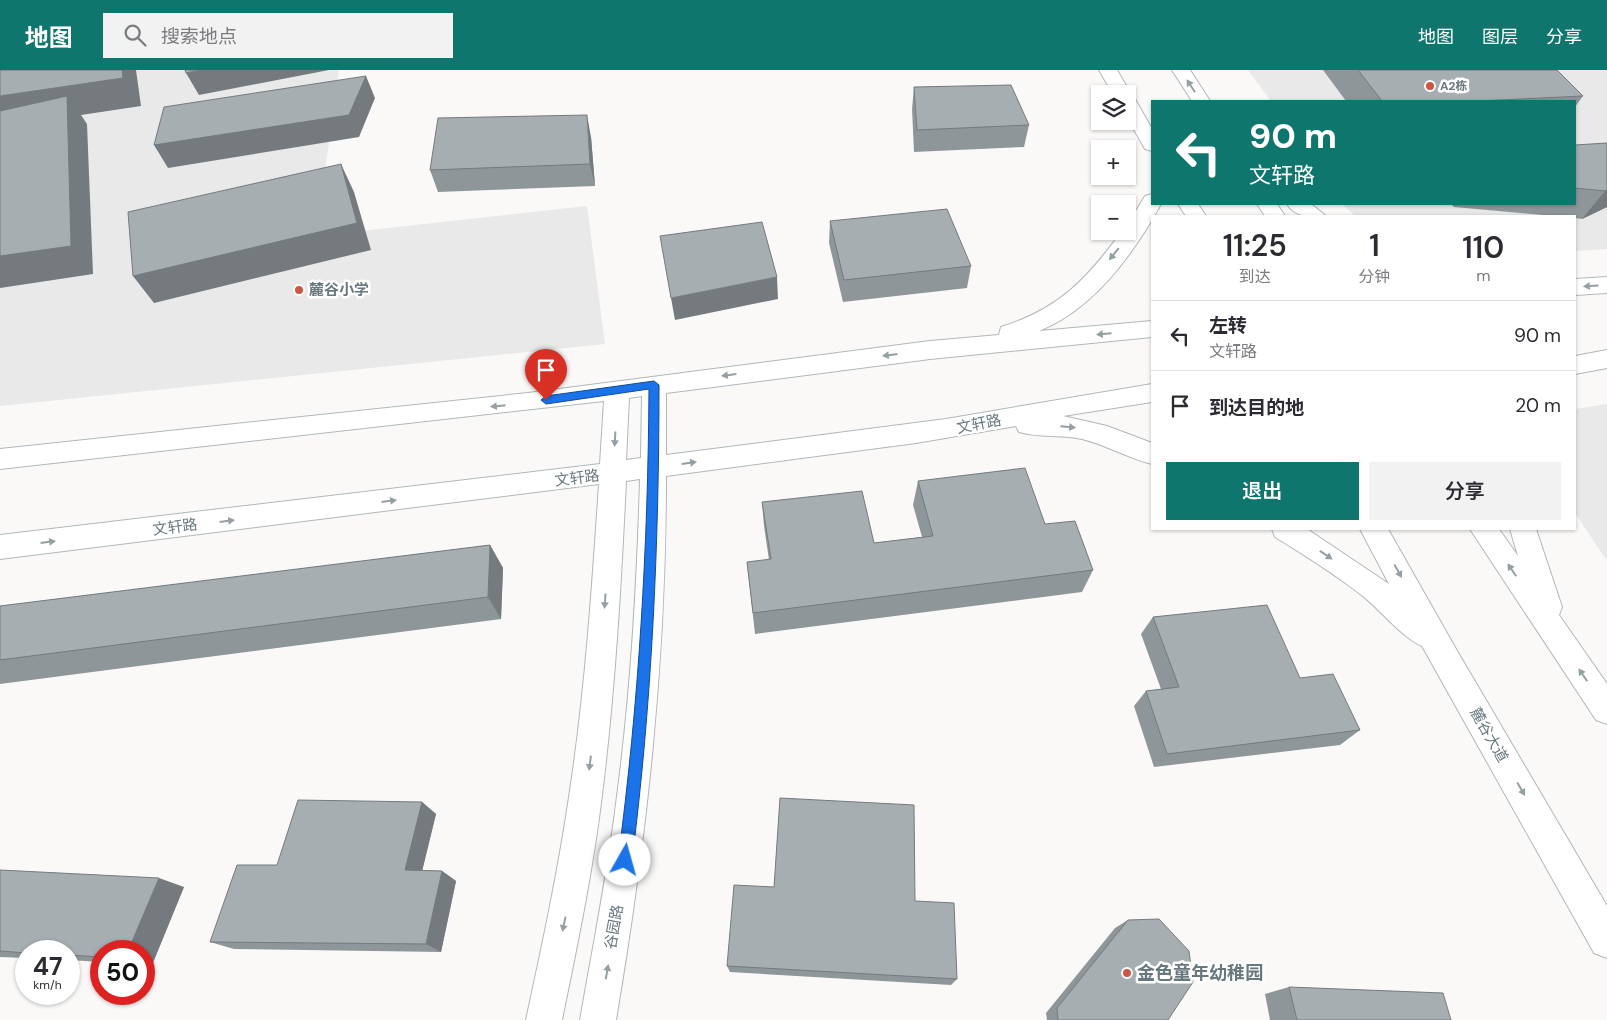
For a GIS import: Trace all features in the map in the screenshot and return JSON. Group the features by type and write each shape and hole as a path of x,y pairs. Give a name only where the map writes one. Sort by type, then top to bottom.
{"main road":[{"path":"1108,70 1117,85"},
{"path":"1181,70 1200,100"},
{"path":"1136,117 1151,143"},
{"path":"930,350 988,339 1034,326 1066,308 1089,286 1144,218 1151,203"},
{"path":"1300,205 1314,215"},
{"path":"1576,287 1607,285"},
{"path":"0,459 528,402 930,350 1151,329"},
{"path":"1576,352 1607,351"},
{"path":"1576,365 1607,359"},
{"name":"谷园路","path":"598,1020 623,878 638,765 647,648 654,468 654,385"},
{"path":"544,1020 574,877 590,765 602,650 617,391"},
{"name":"文轩路","path":"0,547 613,474 950,429 1120,397 1151,393"},
{"path":"950,429 1036,424 1080,428 1124,441 1151,454"},
{"path":"1287,530 1349,570 1384,596 1414,624 1446,659"},
{"name":"麓谷大道","path":"1375,530 1607,940"},
{"path":"1485,530 1607,710"},
{"path":"1523,530 1559,640"}],"shaded area":[{"name":"麓谷小学","path":"61,70 339,70 316,236 587,206 605,344 0,406 0,78"},
{"path":"1248,70 1607,70 1607,249 1576,251 1576,215 1354,215 1343,205 1576,205 1576,100 1270,100"},
{"path":"1607,404 1607,561 1576,514 1576,409"}],"building":[{"path":"0,70 122,70 123,78 0,96"},
{"path":"185,70 200,70 186,73"},
{"name":"A2栋","path":"1358,70 1557,70 1583,96 1501,100 1381,100"},
{"path":"366,76 349,115 154,145 164,107"},
{"path":"1011,85 1029,125 917,130 914,87"},
{"path":"67,96 71,246 0,256 0,111"},
{"path":"587,115 590,164 430,170 438,118"},
{"path":"1607,143 1607,190 1576,188 1576,145"},
{"path":"341,164 357,223 133,276 128,212"},
{"path":"947,209 971,266 844,280 830,221"},
{"path":"762,222 777,277 671,298 660,236"},
{"path":"1025,468 1045,524 1075,521 1093,570 753,613 747,562 771,559 762,502 862,491 874,543 933,536 918,481"},
{"path":"490,545 488,597 0,660 0,606"},
{"path":"1267,605 1300,678 1333,674 1360,730 1167,754 1146,691 1179,687 1153,617"},
{"path":"780,798 914,805 915,901 954,903 957,979 727,966 734,885 774,887"},
{"path":"298,800 422,802 405,870 442,871 426,944 210,942 237,865 277,865"},
{"path":"0,870 159,878 133,940 90,940 90,956 80,956 80,940 15,940 15,952 0,951"},
{"name":"金色童年幼稚园","path":"1159,919 1189,951 1193,982 1168,1020 1058,1020 1057,1008 1128,920"},
{"path":"1289,987 1443,993 1451,1020 1297,1020"}],"place":[{"name":"A2栋","path":"1430,86"},
{"name":"麓谷小学","path":"299,290"},
{"name":"金色童年幼稚园","path":"1127,973"}],"route":[{"path":"546,400 654,385 654,468 647,648 638,765 625,860"}]}
